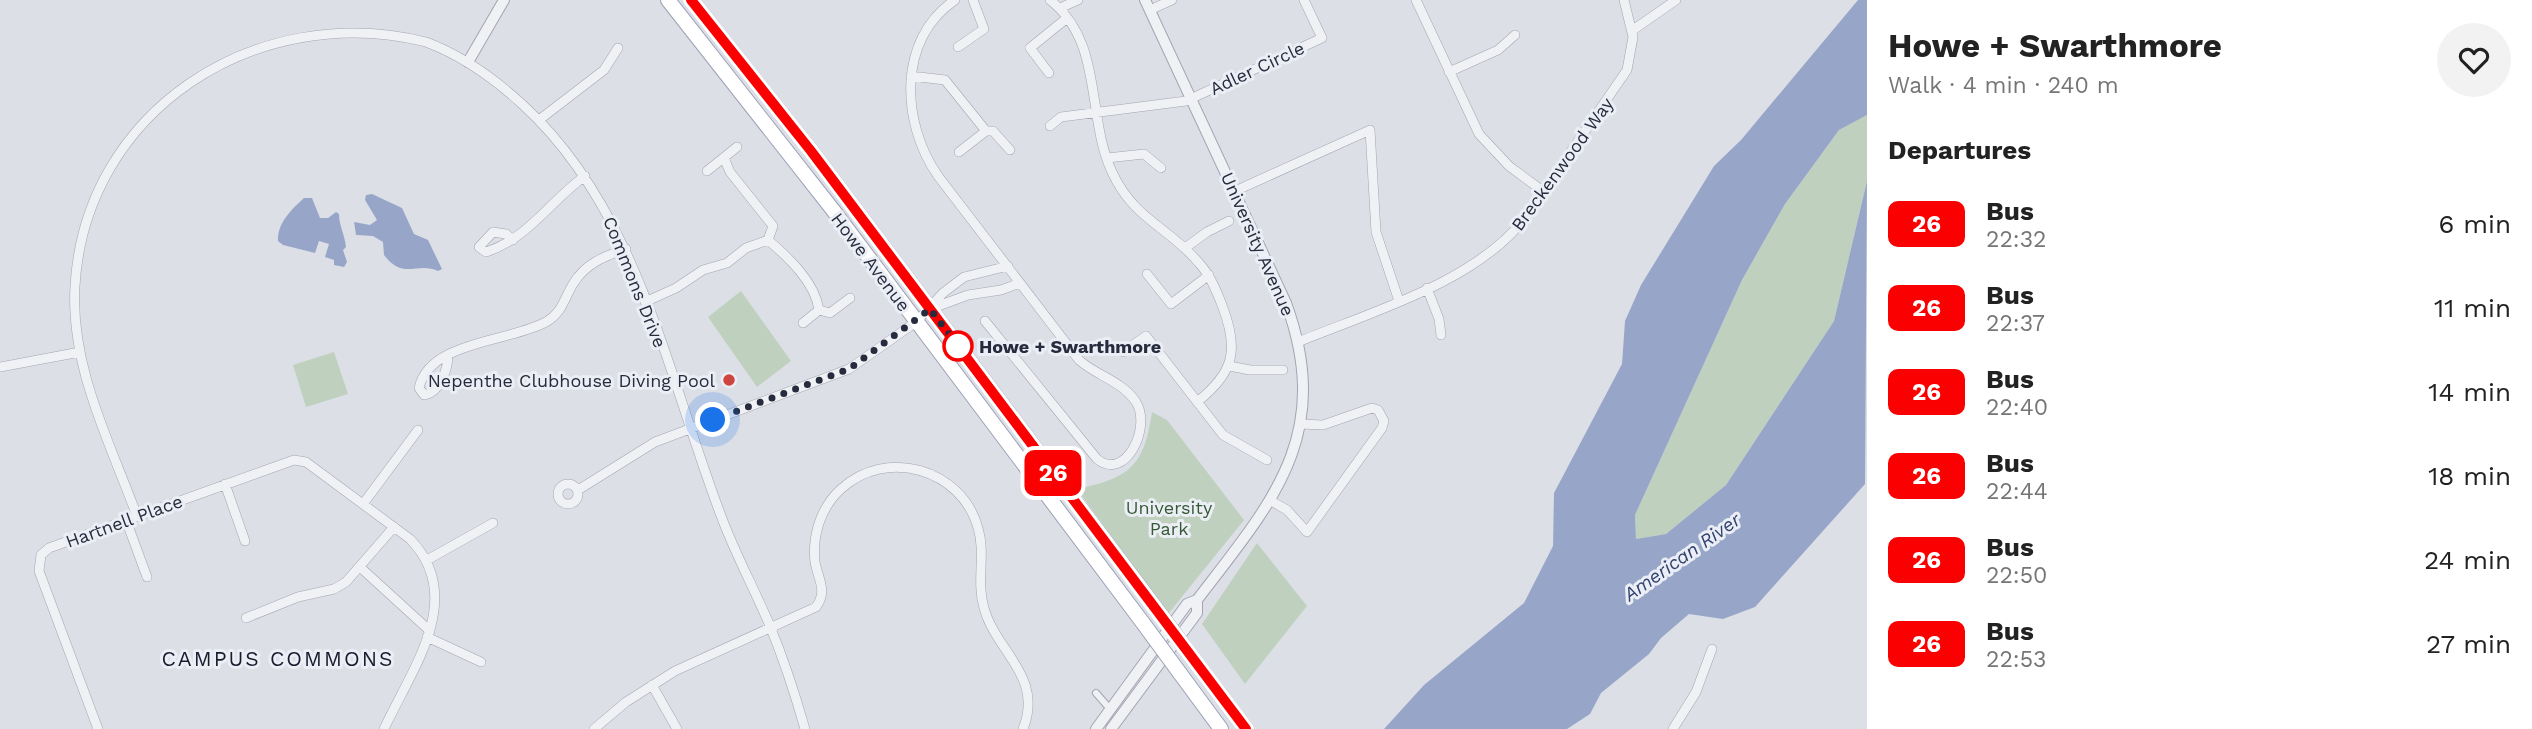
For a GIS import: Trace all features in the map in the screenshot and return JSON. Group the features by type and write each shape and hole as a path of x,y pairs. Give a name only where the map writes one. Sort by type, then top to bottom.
{"main road":[{"name":"Howe Avenue","path":"668,0 916,322 1221,729"},
{"name":"Howe Avenue","path":"691,0 811,151 1246,729"}],"street":[{"path":"468,62 503,0"},
{"path":"955,0 928,26 915,52 911,76 913,117 923,151 938,176 1079,360 1110,377 1136,402 1141,416 1141,432 1125,458 1113,465 1104,464 1097,459 985,321"},
{"path":"958,47 984,29 973,0"},
{"path":"1051,0 1067,18 1087,60 1107,158 1117,183 1138,211 1185,248 1209,275 1231,332 1229,366 1220,381 1197,402"},
{"path":"1060,8 1078,0"},
{"path":"1147,5 1172,0"},
{"name":"Adler Circle","path":"1193,98 1322,38 1304,0"},
{"path":"1416,0 1471,120 1489,147 1544,192"},
{"name":"Breckenwood Way","path":"1298,342 1427,288 1490,254 1519,226 1621,81 1630,60 1633,30 1624,0"},
{"path":"1633,30 1676,0"},
{"name":"University Avenue","path":"1111,729 1197,613 1198,600 1271,501 1288,468 1300,424 1303,386 1298,342 1286,303 1193,98 1147,5"},
{"path":"1049,73 1030,48 1067,18"},
{"name":"Commons Drive","path":"137,516 90,390 80,352 75,285 81,238 92,201 113,157 135,126 162,97 191,73 229,51 287,31 331,26 401,34 426,42 468,62 501,86 539,120 585,176 626,249 734,548 771,628 805,729"},
{"path":"1449,72 1498,50 1515,35"},
{"path":"539,120 604,70 618,48"},
{"path":"911,76 944,80 986,131"},
{"path":"1049,126 1061,117 1173,104 1193,98"},
{"path":"1235,191 1370,130 1376,232 1399,301"},
{"path":"959,152 986,131 993,131 1010,150"},
{"path":"707,171 737,147"},
{"path":"1107,158 1144,154 1161,168"},
{"path":"724,158 730,172 773,226 768,240"},
{"path":"513,240 585,176"},
{"path":"1185,248 1207,232 1229,221"},
{"path":"645,302 673,289 703,270 727,263 746,248 768,240"},
{"path":"768,240 787,256 817,296 819,310"},
{"path":"448,355 543,323 558,314 573,282 592,262 626,249"},
{"path":"578,490 639,451 840,373 916,322 943,293 964,277 1008,266"},
{"path":"1147,274 1171,304 1209,275"},
{"path":"930,309 968,295 1001,290 1020,283"},
{"path":"1427,288 1440,318 1441,335"},
{"path":"819,310 830,313 850,298"},
{"path":"803,323 819,310"},
{"path":"1123,352 1146,336 1223,435 1267,460"},
{"path":"0,367 80,352"},
{"path":"1229,366 1250,370 1283,370"},
{"path":"1271,501 1287,510 1307,532 1382,428 1384,421 1378,410 1371,408 1323,425 1300,424"},
{"path":"363,504 418,430"},
{"name":"Hartnell Place","path":"97,729 39,571 38,561 49,548 288,461 301,460 410,539 427,560 435,579 437,599 428,634 384,729"},
{"path":"594,729 652,685 702,657 811,611 821,599 822,586 815,558 816,537 824,512 840,490 874,470 900,467 923,471 953,488 975,518 981,541 979,581 984,608 994,632 1020,667 1026,684 1027,713 1023,729"},
{"path":"225,484 245,541"},
{"path":"126,520 147,577"},
{"path":"427,560 493,523"},
{"path":"246,618 298,597 334,589 346,582 394,527"},
{"path":"361,568 428,634 481,662"},
{"name":"University Avenue","path":"1096,729 1187,604 1198,600"},
{"path":"1673,729 1696,692 1712,649"},
{"path":"652,685 677,729"},
{"path":"1096,693 1110,709"}],"green space":[{"path":"1867,115 1867,181 1834,321 1726,485 1666,534 1636,539 1635,515 1742,280 1785,204 1839,130"},
{"path":"741,291 791,361 757,387 708,317"},
{"path":"334,352 348,394 306,407 293,365"},
{"name":"University Park","path":"1152,412 1167,420 1244,520 1168,614 1077,489 1110,480 1131,467 1144,446"},
{"path":"1257,543 1307,606 1245,684 1202,624"}],"water":[{"name":"American River","path":"1858,0 1867,0 1867,115 1839,130 1785,204 1742,280 1635,515 1636,539 1666,534 1726,485 1834,321 1867,181 1865,484 1755,607 1723,619 1689,614 1661,638 1649,654 1601,693 1590,714 1567,729 1384,729 1424,685 1524,603 1553,546 1554,493 1622,364 1625,321 1641,285 1714,166 1741,140"},
{"path":"372,194 402,208 414,234 428,240 442,269 438,271 398,267 384,255 383,242 373,236 356,235 354,222 370,225 377,220 365,200 366,195"},
{"path":"304,198 312,198 320,218 328,218 336,212 339,214 346,247 343,250 347,262 344,267 334,265 334,260 325,257 329,244 319,241 315,253 283,245 278,241 283,222"}],"bus line":[{"name":"26","path":"691,0 811,151 1246,729"}],"place":[{"name":"Howe + Swarthmore","path":"958,346"},
{"name":"Nepenthe Clubhouse Diving Pool","path":"729,380"}],"district":[{"name":"CAMPUS COMMONS","path":"278,658"}],"route":[{"path":"713,420 849,369 873,354 930,309 958,346"}]}
